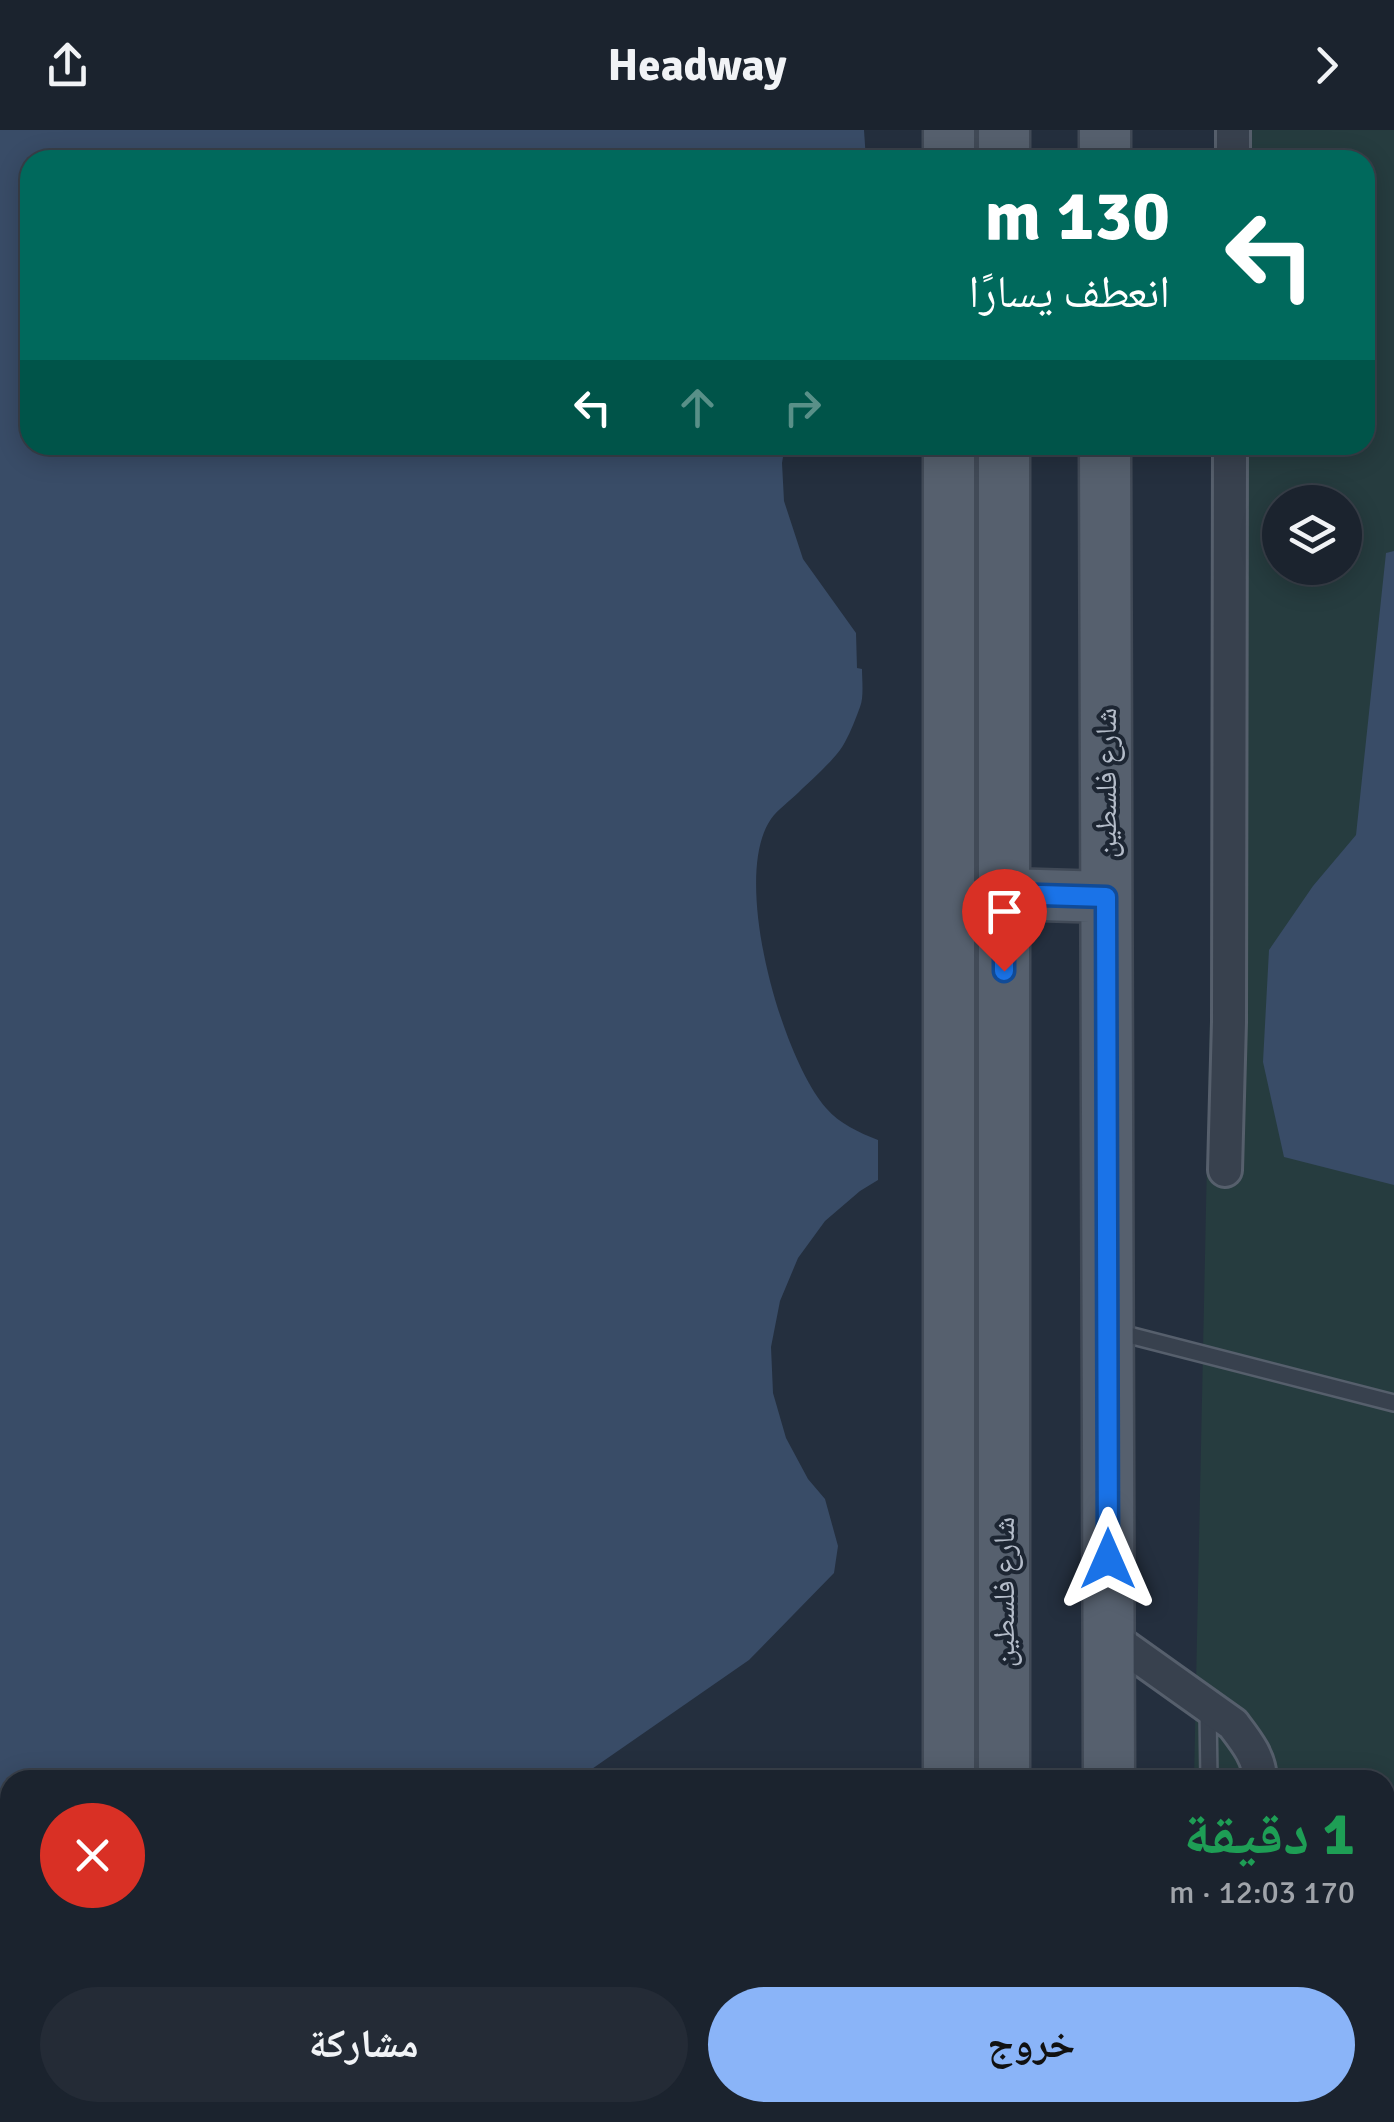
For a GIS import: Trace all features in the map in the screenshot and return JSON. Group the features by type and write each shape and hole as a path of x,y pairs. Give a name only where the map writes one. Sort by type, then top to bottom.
{"main road":[{"path":"949,455 949,1770"},
{"name":"شارع فلسطين","path":"1004,455 1004,1770"},
{"name":"شارع فلسطين","path":"1105,455 1109,1770"},
{"path":"1004,894 1106,897"}],"street":[{"path":"1225,1170 1230,455"},
{"path":"1108,1636 1233,1724 1260,1770"}],"lane":[{"path":"1107,1330 1394,1403"},
{"path":"1208,1706 1209,1770"}],"green space":[{"path":"1229,130 1394,130 1394,1770 1194,1770 1222,455 1375,455 1375,150 1228,150"}],"water":[{"path":"0,130 864,130 865,150 20,150 20,455 783,455 784,501 803,559 856,633 862,693 857,716 841,748 771,819 760,846 756,882 759,923 778,1010 793,1050 826,1108 856,1131 878,1140 878,1180 825,1221 798,1258 780,1301 771,1347 773,1393 786,1438 808,1479 825,1499 838,1546 834,1573 749,1660 590,1770 0,1770"},
{"path":"1394,551 1394,1185 1284,1157 1263,1062 1269,950 1313,886 1356,835 1386,553"}],"route":[{"path":"1004,971 1004,894 1106,897 1108,1559"}]}
